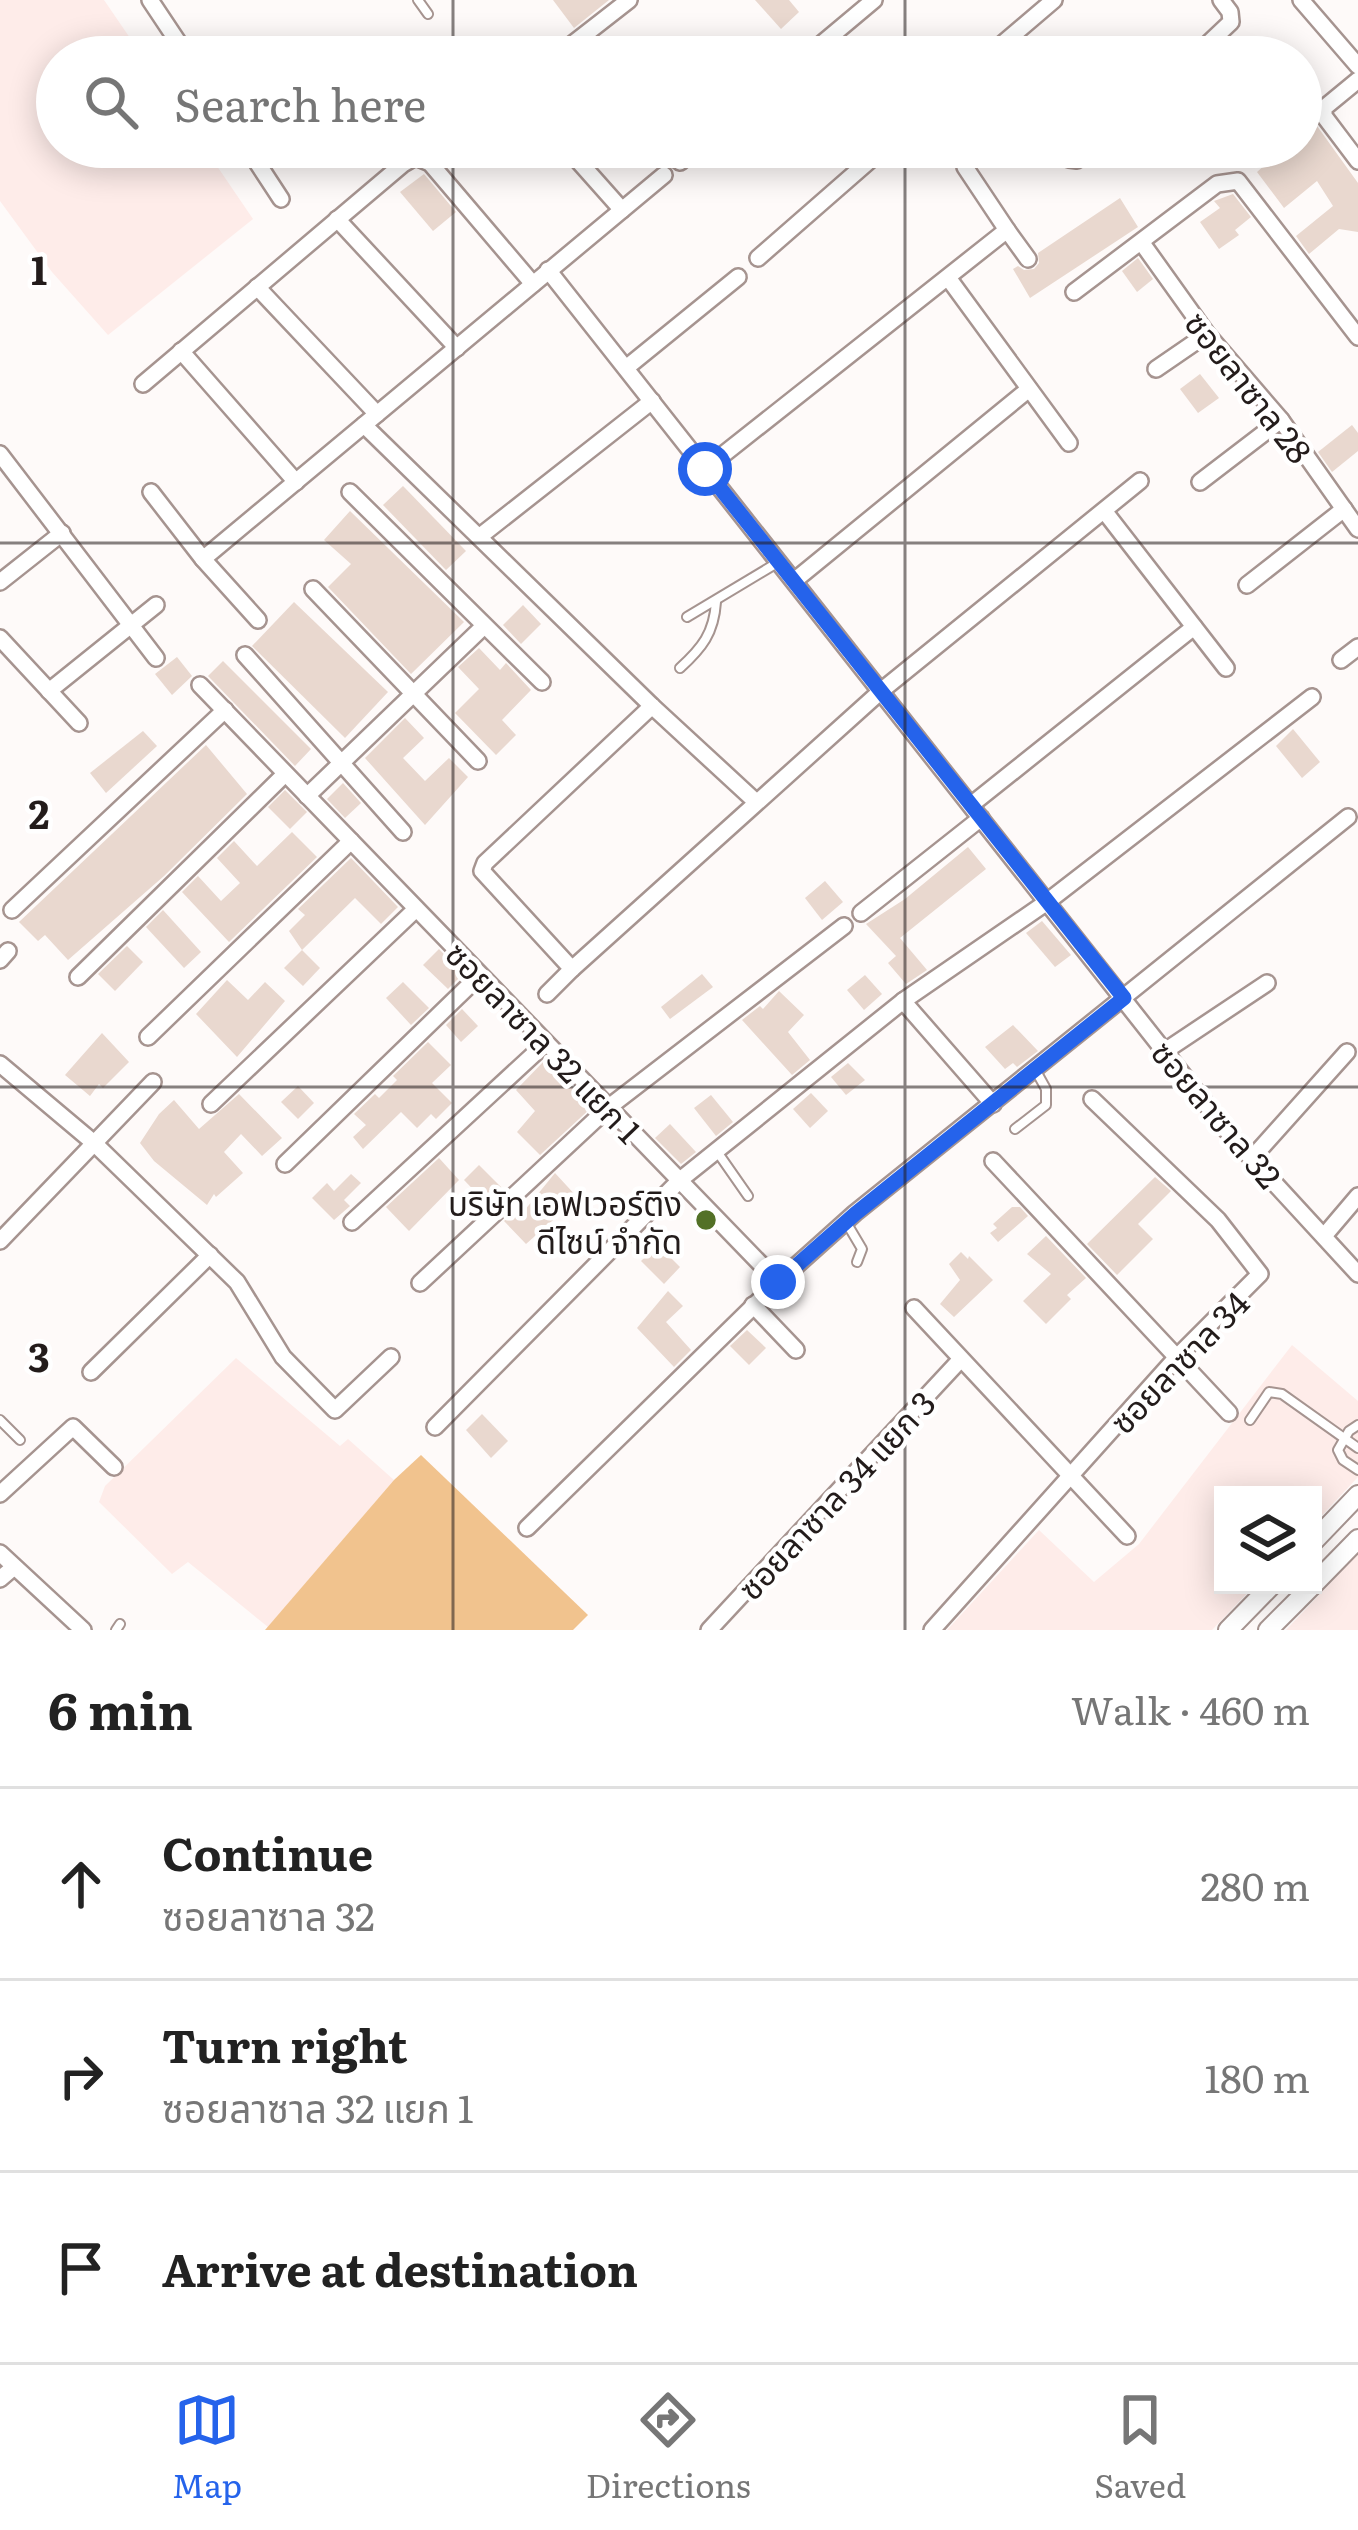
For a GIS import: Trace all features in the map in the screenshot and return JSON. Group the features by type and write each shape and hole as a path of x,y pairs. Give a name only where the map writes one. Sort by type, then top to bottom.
{"street":[{"path":"151,0 174,36"},
{"path":"583,36 629,0"},
{"path":"831,36 874,0"},
{"path":"1012,36 1054,0"},
{"path":"1216,36 1231,22 1221,0"},
{"path":"1305,1 1358,66"},
{"path":"1358,80 1324,108 1324,116 1358,161"},
{"path":"261,168 281,199"},
{"path":"142,384 398,168"},
{"path":"434,168 533,284"},
{"path":"585,168 622,210"},
{"path":"758,258 861,168"},
{"path":"966,168 1028,259"},
{"path":"203,559 664,175"},
{"path":"1074,292 1216,184 1238,181 1358,337"},
{"path":"337,219 457,348"},
{"path":"705,469 1007,230"},
{"name":"ซอยลาซาล 28","path":"1142,243 1207,334 1281,420 1358,529"},
{"name":"ซอยลาซาล 32","path":"548,270 1232,1137 1358,1274"},
{"path":"626,368 738,277"},
{"path":"949,279 1070,443"},
{"path":"257,286 370,420 479,537 755,801"},
{"path":"1156,369 1207,334"},
{"path":"181,351 296,482"},
{"path":"794,581 1030,389"},
{"path":"479,537 652,401"},
{"path":"1200,482 1281,420"},
{"path":"0,454 156,658"},
{"path":"547,994 881,691 1141,481"},
{"path":"151,492 258,620"},
{"path":"350,492 542,682"},
{"path":"1247,584 1344,508"},
{"path":"1106,512 1226,668"},
{"path":"0,581 62,533"},
{"path":"313,589 478,761"},
{"path":"49,692 156,605"},
{"path":"307,796 484,626"},
{"path":"861,913 1194,627"},
{"path":"0,638 79,724"},
{"path":"1342,660 1358,647"},
{"path":"245,655 403,832"},
{"name":"ซอยลาซาล 32 แยก 1","path":"200,685 778,1282"},
{"path":"435,1427 680,1180 904,1001 1047,902 1312,697"},
{"path":"572,970 482,871 485,863 652,706"},
{"path":"11,910 225,710"},
{"path":"78,977 285,774"},
{"path":"527,1528 753,1305 845,1222 1348,817"},
{"path":"148,1037 351,841"},
{"path":"211,1104 416,909"},
{"path":"420,1283 609,1107 844,926"},
{"path":"285,1164 480,975"},
{"path":"1166,1051 1267,983"},
{"path":"904,1001 993,1104"},
{"path":"352,1222 546,1042"},
{"path":"1253,1157 1347,1052"},
{"path":"0,1064 94,1143 210,1255 245,1292 283,1357 335,1410 391,1357"},
{"path":"0,1241 153,1082"},
{"name":"ซอยลาซาล 34","path":"932,1630 1177,1357 1259,1276 1218,1220 1092,1099"},
{"path":"993,1161 1229,1413"},
{"path":"1324,1236 1358,1196"},
{"path":"91,1372 210,1255"},
{"path":"753,1305 796,1350"},
{"path":"914,1308 1127,1536"},
{"name":"ซอยลาซาล 34 แยก 3","path":"709,1630 962,1359"},
{"path":"0,1494 73,1426 114,1467"},
{"path":"1322,1533 1358,1495"},
{"path":"1322,1576 1358,1539"},
{"path":"0,1553 82,1630"},
{"path":"0,1579 14,1567"},
{"path":"1228,1630 1263,1594"},
{"path":"1268,1630 1304,1594"}],"lane":[{"path":"418,0 428,14"},
{"path":"687,616 778,562"},
{"path":"680,668 703,647 712,631 716,600"},
{"path":"1015,1129 1046,1105 1046,1089 1035,1070"},
{"path":"716,1151 748,1196"},
{"path":"845,1222 860,1241 857,1262"},
{"path":"1250,1420 1269,1392 1282,1394 1358,1448"},
{"path":"0,1420 20,1440"},
{"path":"1358,1425 1338,1450 1358,1470"}],"shaded area":[{"path":"0,0 104,0 129,36 36,36 36,168 218,168 253,219 108,335 52,272 0,201"},
{"path":"1292,1345 1358,1401 1358,1477 1322,1515 1322,1486 1214,1486 1214,1594 1246,1594 1212,1630 947,1630 1039,1530 1094,1582 1139,1544"},
{"path":"236,1358 340,1446 348,1439 394,1480 268,1627 188,1562 172,1574 99,1502 105,1486"},
{"path":"421,1455 588,1615 573,1630 265,1630 394,1480"},
{"path":"1358,1554 1358,1630 1286,1630 1322,1594"}],"building":[{"path":"553,0 609,0 574,28"},
{"path":"755,0 789,0 799,12 781,29"},
{"path":"1322,133 1358,183 1358,232 1339,229 1309,254 1296,236 1333,206 1317,181 1284,208 1257,172 1261,168 1322,168"},
{"path":"424,174 456,212 433,231 400,192"},
{"path":"1233,194 1251,217 1235,230 1239,235 1219,249 1200,222 1220,208 1214,201"},
{"path":"1120,198 1138,227 1030,298 1013,269 1034,269 1038,253"},
{"path":"1138,258 1153,279 1137,292 1122,271"},
{"path":"1200,374 1219,398 1198,413 1180,389"},
{"path":"1352,425 1358,433 1358,451 1332,472 1318,452"},
{"path":"403,486 466,551 446,570 383,505"},
{"path":"350,511 464,622 411,674 328,587 351,564 324,540"},
{"path":"294,602 388,692 345,738 252,646"},
{"path":"523,605 541,624 521,644 503,625"},
{"path":"479,648 500,670 506,663 531,690 502,720 516,735 496,755 455,713 479,689 458,667"},
{"path":"177,657 192,676 172,695 155,674"},
{"path":"223,661 311,749 295,766 208,676"},
{"path":"405,718 424,738 403,758 425,781 449,758 468,777 425,825 365,758"},
{"path":"1293,729 1320,762 1302,778 1276,746"},
{"path":"143,731 157,746 106,793 90,773"},
{"path":"206,745 247,794 164,876 68,960 45,935 38,941 19,922"},
{"path":"343,783 361,803 345,818 327,799"},
{"path":"285,790 307,812 290,829 268,807"},
{"path":"292,832 317,857 229,942 182,892 198,876 221,901 240,883 217,858 234,841 257,866"},
{"path":"968,847 986,869 900,938 927,970 906,984 888,963 896,956 866,924"},
{"path":"351,858 398,907 381,924 355,898 302,950 289,931 305,915 298,909"},
{"path":"825,881 843,902 822,920 805,898"},
{"path":"163,910 201,952 184,968 146,927"},
{"path":"1042,921 1071,955 1055,967 1026,933"},
{"path":"127,946 143,962 115,991 98,974"},
{"path":"439,949 463,974 448,989 423,965"},
{"path":"302,950 320,968 303,986 284,968"},
{"path":"702,974 713,987 670,1019 661,1007"},
{"path":"865,975 882,994 864,1010 847,990"},
{"path":"227,980 248,1000 265,982 285,1001 237,1057 196,1014"},
{"path":"403,982 429,1008 411,1025 386,998"},
{"path":"779,991 804,1015 788,1032 810,1060 792,1075 742,1020 760,1006 763,1009"},
{"path":"462,1009 478,1026 461,1042 446,1025"},
{"path":"1013,1025 1038,1051 1017,1067 1013,1063 1005,1069 985,1047"},
{"path":"102,1033 129,1062 90,1096 65,1075"},
{"path":"428,1042 451,1065 432,1083 452,1103 436,1119 431,1114 417,1128 401,1112 363,1149 353,1137 366,1125 354,1114 375,1094 379,1098 397,1080 393,1076"},
{"path":"546,1059 592,1107 540,1155 517,1132 535,1111 516,1090"},
{"path":"848,1063 865,1080 846,1095 831,1077"},
{"path":"298,1086 314,1103 298,1119 281,1102"},
{"path":"811,1093 828,1111 810,1128 793,1109"},
{"path":"239,1094 282,1138 262,1156 241,1134 224,1152 243,1173 207,1205 154,1161 140,1143 174,1100 199,1129"},
{"path":"711,1095 733,1122 716,1136 694,1108"},
{"path":"670,1124 696,1152 681,1164 655,1138"},
{"path":"439,1158 459,1180 409,1231 386,1207"},
{"path":"479,1165 503,1189 487,1204 464,1180"},
{"path":"555,1173 578,1198 526,1244 504,1221 520,1207 524,1211"},
{"path":"351,1174 361,1183 344,1200 350,1206 334,1220 312,1198 327,1183 334,1191"},
{"path":"1155,1177 1171,1191 1138,1224 1153,1239 1117,1275 1087,1244"},
{"path":"1012,1207 1020,1207 1028,1216 998,1242 990,1233 997,1228 993,1224"},
{"path":"1046,1236 1086,1278 1046,1324 1023,1301 1051,1274 1027,1254"},
{"path":"658,1245 680,1267 664,1284 641,1261"},
{"path":"961,1252 993,1280 954,1317 940,1304 960,1280 949,1264"},
{"path":"668,1291 683,1306 666,1322 691,1350 674,1367 637,1328"},
{"path":"747,1330 766,1348 749,1365 730,1346"},
{"path":"482,1414 508,1441 491,1458 466,1430"}],"place":[{"name":"บริษัท เอฟเวอร์ติง ดีไซน์ จำกัด","path":"706,1220"}],"route":[{"path":"705,469 1124,998 855,1214 778,1282"}]}
